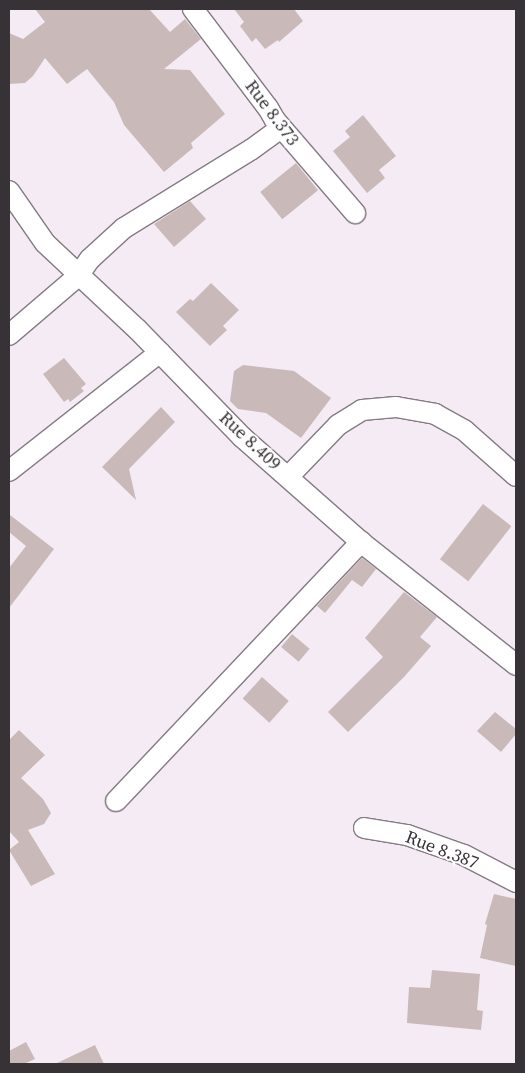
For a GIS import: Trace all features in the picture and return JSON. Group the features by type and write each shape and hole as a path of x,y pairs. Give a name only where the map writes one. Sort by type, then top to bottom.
{"street":[{"name":"Rue 8.373","path":"193,9 281,128 355,213"},
{"path":"9,335 78,276 90,260 124,228 252,149 281,128"},
{"name":"Rue 8.409","path":"9,191 45,244 160,352 242,436 362,542 516,665"},
{"path":"9,472 160,352"},
{"path":"288,477 338,425 362,410 396,407 435,414 464,430 516,476"},
{"path":"116,801 362,542"},
{"name":"Rue 8.387","path":"364,828 407,835 464,855 516,882"}],"building":[{"path":"35,9 149,9 170,32 185,19 201,39 164,69 190,70 225,114 191,143 193,148 164,172 124,125 114,102 87,69 67,84 45,58 33,76 25,83 9,84 9,33 23,39 45,22"},
{"path":"234,9 294,9 303,21 279,42 278,40 265,49 256,38 252,42 240,26 244,22"},
{"path":"363,115 396,156 379,170 385,178 367,193 333,151 350,137 345,131"},
{"path":"296,163 318,190 282,219 260,192"},
{"path":"190,201 206,219 174,247 154,224"},
{"path":"211,283 239,310 223,326 227,330 210,346 176,312 190,299 193,301"},
{"path":"64,358 86,384 81,388 84,391 70,402 68,399 64,402 43,374"},
{"path":"243,365 294,371 331,398 301,438 266,413 238,409 230,401 234,371"},
{"path":"161,407 175,422 129,469 136,500 102,467"},
{"path":"483,504 511,526 468,581 440,559"},
{"path":"10,515 54,549 9,608 9,568 26,546 9,532"},
{"path":"362,558 376,569 362,587 352,580 325,613 317,606"},
{"path":"404,592 437,617 420,637 431,646 404,677 348,732 328,712 383,657 365,638"},
{"path":"292,634 310,649 299,662 281,647"},
{"path":"262,677 289,701 269,723 243,699"},
{"path":"495,712 516,729 516,734 501,752 477,731"},
{"path":"19,730 45,755 21,778 43,799 51,813 44,824 28,830 55,874 31,886 9,850 19,842 9,831 9,740"},
{"path":"494,894 516,899 516,966 480,958 487,925 485,924"},
{"path":"432,970 480,974 477,1010 483,1011 481,1030 407,1023 409,987 430,988"},
{"path":"26,1042 35,1059 24,1064 9,1064 9,1051"},
{"path":"95,1045 104,1064 55,1064"}]}
